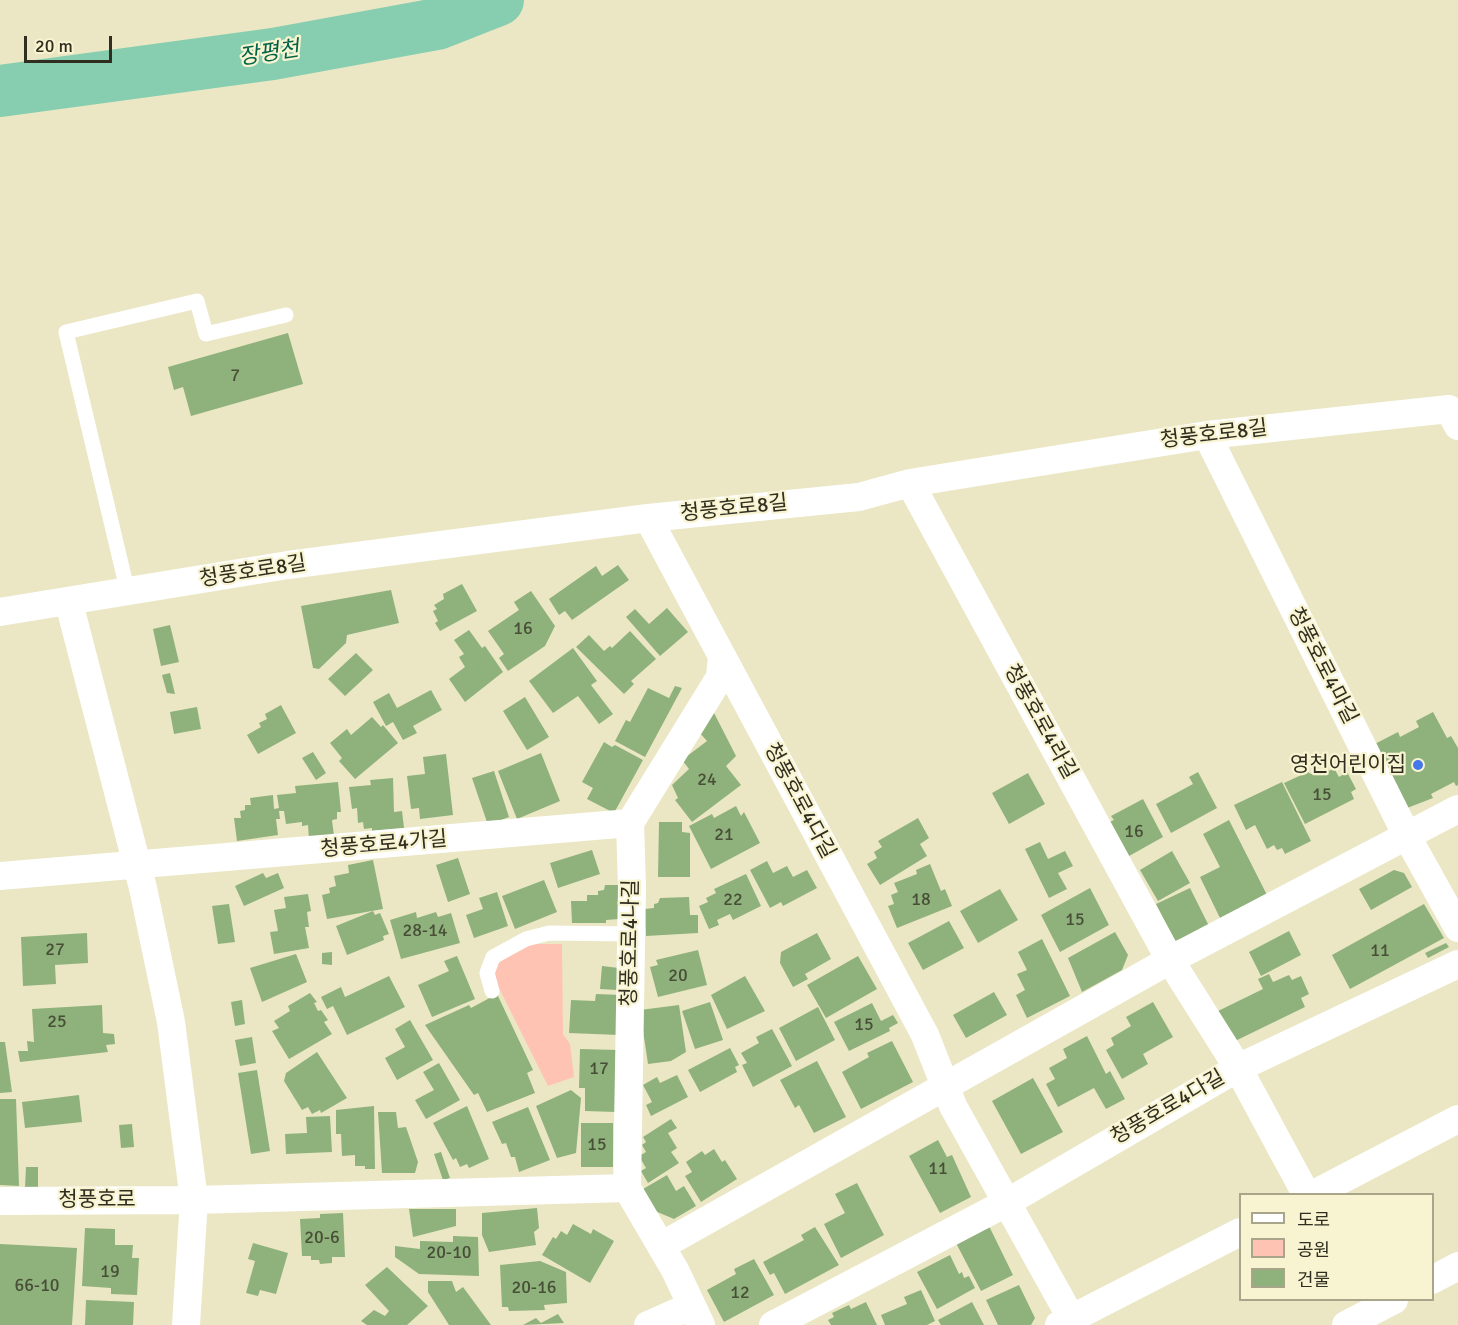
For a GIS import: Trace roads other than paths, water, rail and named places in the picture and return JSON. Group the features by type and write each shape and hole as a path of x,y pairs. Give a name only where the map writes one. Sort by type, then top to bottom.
{"street":[{"name":"청풍호로8길","path":"0,612 69,603 288,565 648,518 859,497 910,483 1207,435 1449,409 1458,426"},
{"name":"청풍호로4마길","path":"1207,435 1408,838 1458,928"},
{"name":"청풍호로4라길","path":"910,483 1170,960 1238,1068 1305,1193"},
{"name":"청풍호로4다길","path":"648,518 925,1035 953,1106 1068,1323 1239,1233"},
{"path":"69,603 137,866 171,1022 194,1200 186,1325"},
{"path":"630,824 720,677 722,656"},
{"path":"661,1246 1170,960 1408,838 1458,809"},
{"name":"청풍호로4가길","path":"137,866 630,824"},
{"name":"청풍호로4나길","path":"627,1188 632,934 630,824"},
{"path":"0,876 137,866"},
{"path":"1238,1068 1458,964"},
{"name":"청풍호로4다길","path":"1006,1203 1238,1068"},
{"path":"1316,1193 1458,1119"},
{"path":"194,1200 627,1188 661,1246 696,1315 648,1325"},
{"name":"청풍호로","path":"0,1201 194,1200"},
{"path":"773,1325 1006,1203"},
{"path":"1434,1279 1458,1266"},
{"path":"1350,1317 1389,1301"}],"lane":[{"path":"128,593 66,332 197,301 206,334 286,315"},
{"path":"492,991 487,973 493,957 526,939 549,933 632,934"}],"waterway":[{"name":"장평천","path":"0,91 273,54 437,24 498,0"}],"place":[{"name":"영천어린이집","path":"1418,765"}]}
